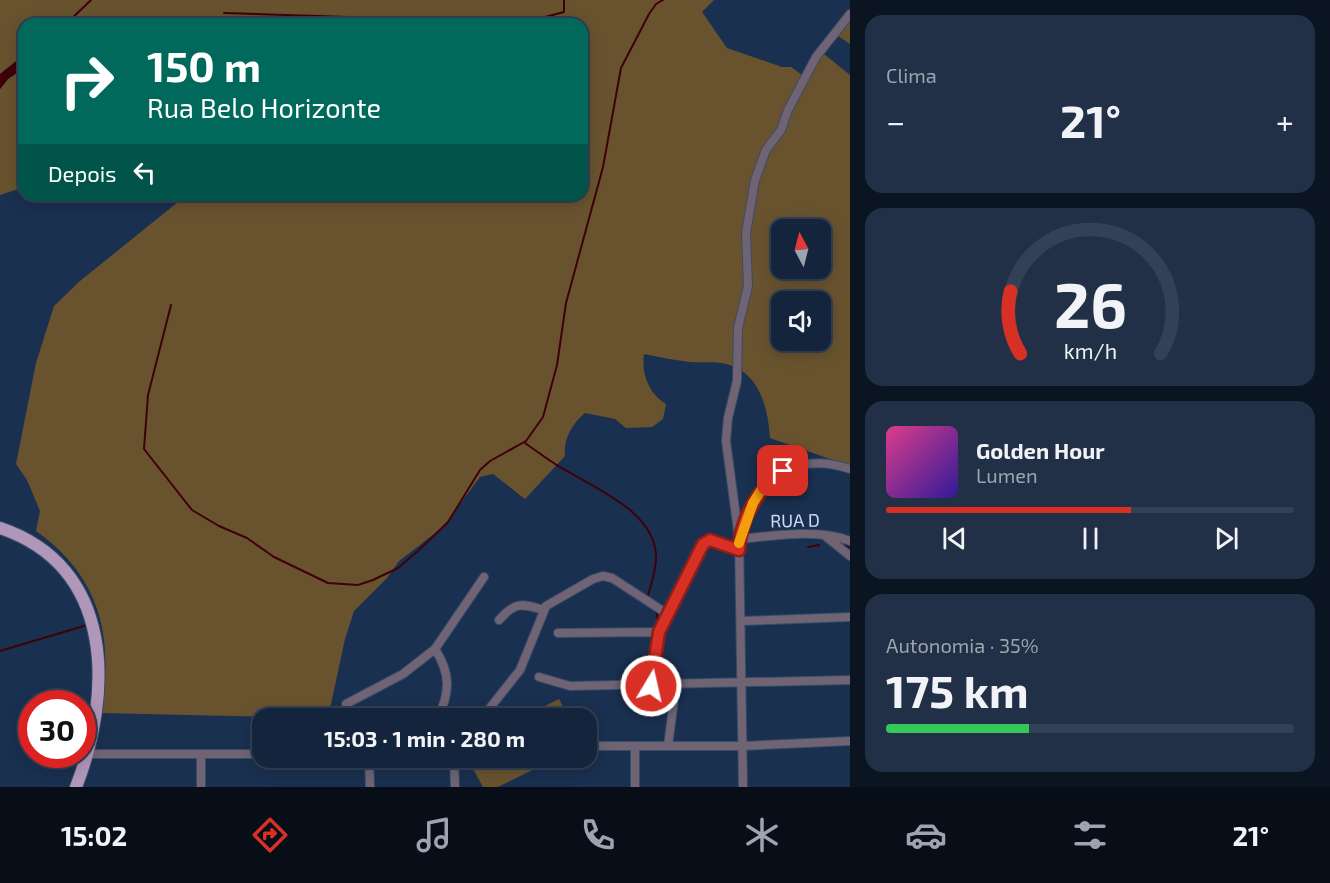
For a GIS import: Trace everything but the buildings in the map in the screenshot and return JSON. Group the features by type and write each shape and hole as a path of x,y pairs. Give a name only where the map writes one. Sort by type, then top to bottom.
{"main road":[{"path":"0,528 31,544 56,562 74,585 96,630 98,686 96,697"},
{"path":"76,787 82,768"}],"street":[{"path":"743,787 739,539 728,464 726,427 737,381 737,334 748,286 746,233 755,180 766,150 781,130 788,110 816,57 850,14"},
{"path":"739,539 757,495 783,471 801,464 820,461 850,469"},
{"path":"823,534 850,556"},
{"name":"RUA D","path":"739,539 823,534 850,541"},
{"path":"651,686 659,632 704,542 710,540 739,550"},
{"path":"490,708 520,670 543,610 556,600 603,576 612,578 669,615"},
{"path":"346,704 403,674 435,649 484,577"},
{"path":"499,620 510,608 518,604 543,610"},
{"path":"741,621 850,617"},
{"path":"558,633 659,632"},
{"path":"435,649 443,662 448,681 447,698 442,708"},
{"path":"539,677 570,686 850,680"},
{"path":"668,746 676,685"},
{"path":"597,746 742,746 850,741"},
{"path":"635,746 635,787"},
{"path":"96,754 252,754"},
{"path":"201,754 201,787"},
{"path":"369,768 370,787"},
{"path":"454,768 454,787"}],"shaded area":[{"path":"0,0 714,0 702,12 727,48 782,67 791,67 805,77 824,54 850,75 850,466 770,438 767,415 760,393 747,375 738,368 721,363 689,362 644,354 644,369 648,383 655,395 666,404 663,419 652,427 626,428 615,419 585,413 569,432 565,444 565,456 525,499 493,474 480,477 443,527 399,561 387,578 354,611 345,639 330,708 252,708 252,716 101,713 105,686 105,659 98,611 89,589 75,568 58,549 36,531 40,511 27,480 16,464 36,363 54,306 80,281 178,201 588,201 588,18 18,18 18,60 0,74"},
{"path":"850,16 850,44 835,34"},
{"path":"18,60 18,72 8,79 0,89 0,74"},
{"path":"18,72 18,189 0,195 0,89 8,79"},
{"path":"559,699 564,708 541,708"},
{"path":"473,768 537,768 498,787 483,787"}],"waterway":[{"path":"72,18 91,0"},
{"path":"542,18 564,12 564,0"},
{"path":"171,305 148,395 144,449 192,510 219,526 247,538 274,557 328,583 358,585 398,568 448,522 480,470 490,461 526,441 543,417 557,365 566,303 603,167 621,68 649,14 656,4 663,0"},
{"path":"224,13 354,18"},
{"path":"525,443 556,465 609,495 636,515 653,541 656,557 647,598"},
{"path":"808,547 819,545"},
{"path":"842,545 850,547"},
{"path":"656,609 659,627"},
{"path":"0,651 87,625"}],"slow traffic":[{"path":"739,543 753,503 761,490"}],"route":[{"path":"651,686 659,632 703,544 710,540 739,550 739,539 757,495 783,471"}]}
